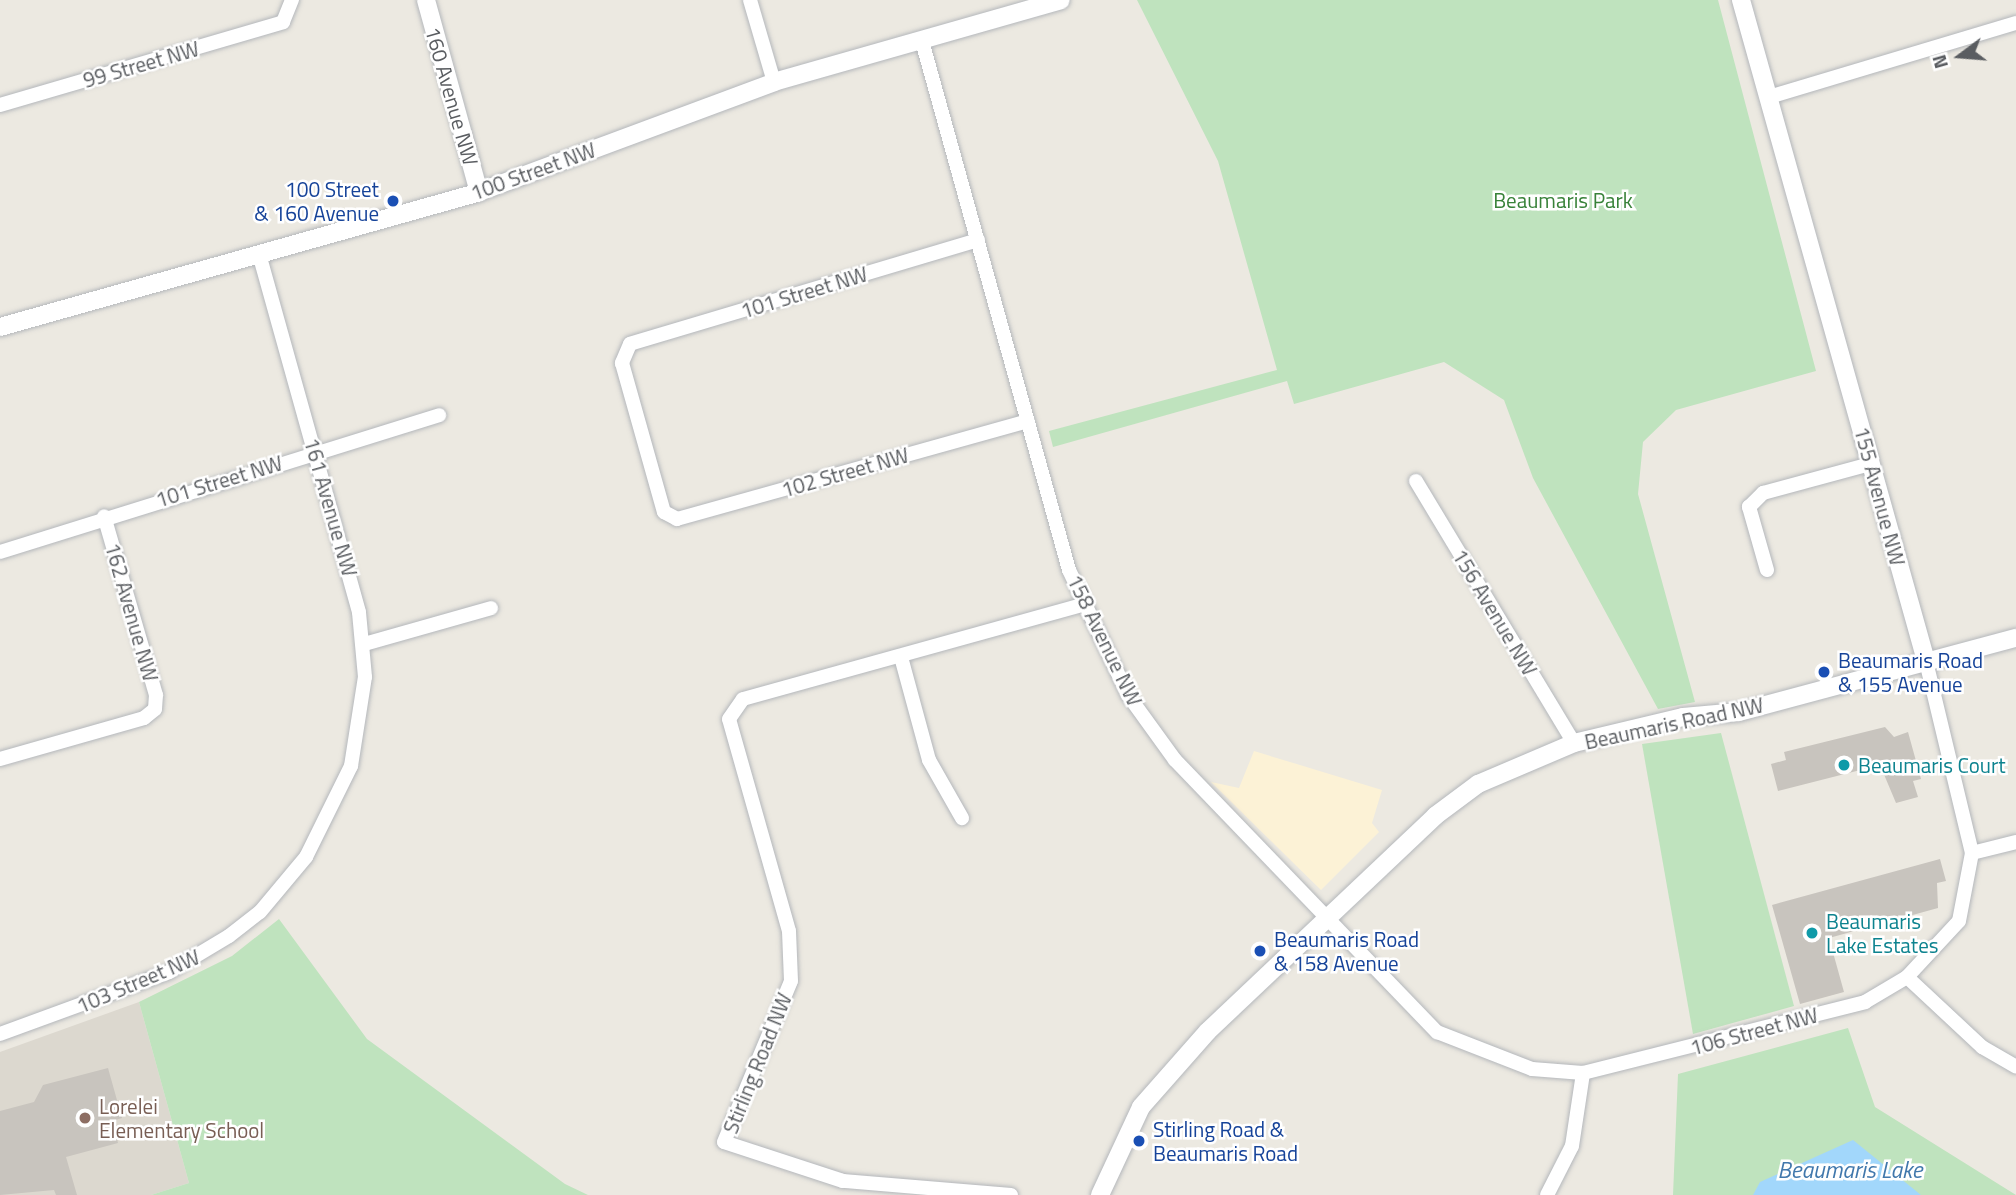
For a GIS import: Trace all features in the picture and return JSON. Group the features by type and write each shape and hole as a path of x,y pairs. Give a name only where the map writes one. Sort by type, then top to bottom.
{"street":[{"name":"99 Street NW","path":"0,105 283,22 292,0"},
{"name":"160 Avenue NW","path":"426,0 479,192"},
{"path":"750,0 774,82"},
{"name":"100 Street NW","path":"0,327 479,192 774,82 1061,0"},
{"name":"155 Avenue NW","path":"1741,0 1926,662 1972,853 1959,921 1907,977"},
{"path":"1769,97 2016,23"},
{"name":"158 Avenue NW","path":"922,41 1069,570 1128,695 1175,760 1324,919 1437,1032 1532,1069 1583,1073"},
{"name":"101 Street NW","path":"664,512 622,363 630,344 978,240"},
{"name":"161 Avenue NW","path":"259,253 316,452 364,644 363,711 351,766"},
{"name":"101 Street NW","path":"0,552 104,516 439,415"},
{"name":"102 Street NW","path":"664,512 677,519 1028,421"},
{"path":"1767,570 1749,507 1763,493 1870,464"},
{"name":"156 Avenue NW","path":"1416,481 1574,743"},
{"name":"162 Avenue NW","path":"0,759 144,718 155,709 156,695 104,516"},
{"name":"Stirling Road NW","path":"1011,1195 843,1181 724,1142 791,981 789,931 729,719 743,699 1085,604"},
{"path":"364,644 491,608"},
{"name":"Beaumaris Road NW","path":"1100,1195 1141,1107 1208,1031 1324,919 1456,799 1514,765 1574,743 1684,718 1739,712 2016,638"},
{"path":"901,657 929,760 962,818"},
{"name":"103 Street NW","path":"0,1034 170,972 229,936 260,912 306,858 351,766"},
{"path":"1972,853 2016,842"},
{"path":"1907,977 1982,1046 2016,1067"},
{"name":"106 Street NW","path":"1583,1073 1864,1002 1907,977"},
{"path":"1548,1195 1572,1146 1583,1073"}],"shaded area":[{"path":"1254,751 1382,790 1372,823 1379,832 1321,890 1211,782 1239,788"},
{"name":"Lorelei Elementary School","path":"139,1002 189,1183 151,1195 0,1195 0,1052"}],"green space":[{"name":"Beaumaris Park","path":"1137,0 1718,0 1816,371 1676,410 1643,442 1638,494 1695,702 1658,709 1533,478 1504,400 1444,362 1294,404 1287,381 1053,447 1049,431 1277,370 1218,161"},
{"path":"1721,733 1794,1006 1693,1034 1642,744"},
{"path":"279,919 367,1039 565,1184 588,1195 151,1195 189,1183 139,1002 232,956"},
{"path":"1848,1028 1875,1107 2016,1195 1673,1195 1678,1074"}],"water":[{"name":"Beaumaris Lake","path":"1853,1140 1921,1195 1753,1195 1760,1182"}],"building":[{"name":"Beaumaris Court","path":"1885,727 1894,737 1908,732 1921,779 1913,781 1918,797 1896,803 1880,765 1778,791 1771,764 1786,760 1784,752"},
{"name":"Beaumaris Lake Estates","path":"1940,859 1946,881 1937,883 1938,908 1829,938 1844,992 1800,1004 1772,905"},
{"name":"Lorelei Elementary School","path":"108,1068 122,1118 112,1121 118,1143 66,1157 77,1195 56,1195 54,1190 0,1195 0,1111 34,1102 43,1085"}],"place":[{"name":"100 Street & 160 Avenue","path":"393,201"},
{"name":"Beaumaris Road & 155 Avenue","path":"1824,672"},
{"name":"Beaumaris Court","path":"1844,765"},
{"name":"Beaumaris Lake Estates","path":"1812,933"},
{"name":"Beaumaris Road & 158 Avenue","path":"1260,951"},
{"name":"Lorelei Elementary School","path":"85,1118"},
{"name":"Stirling Road & Beaumaris Road","path":"1139,1141"}]}
